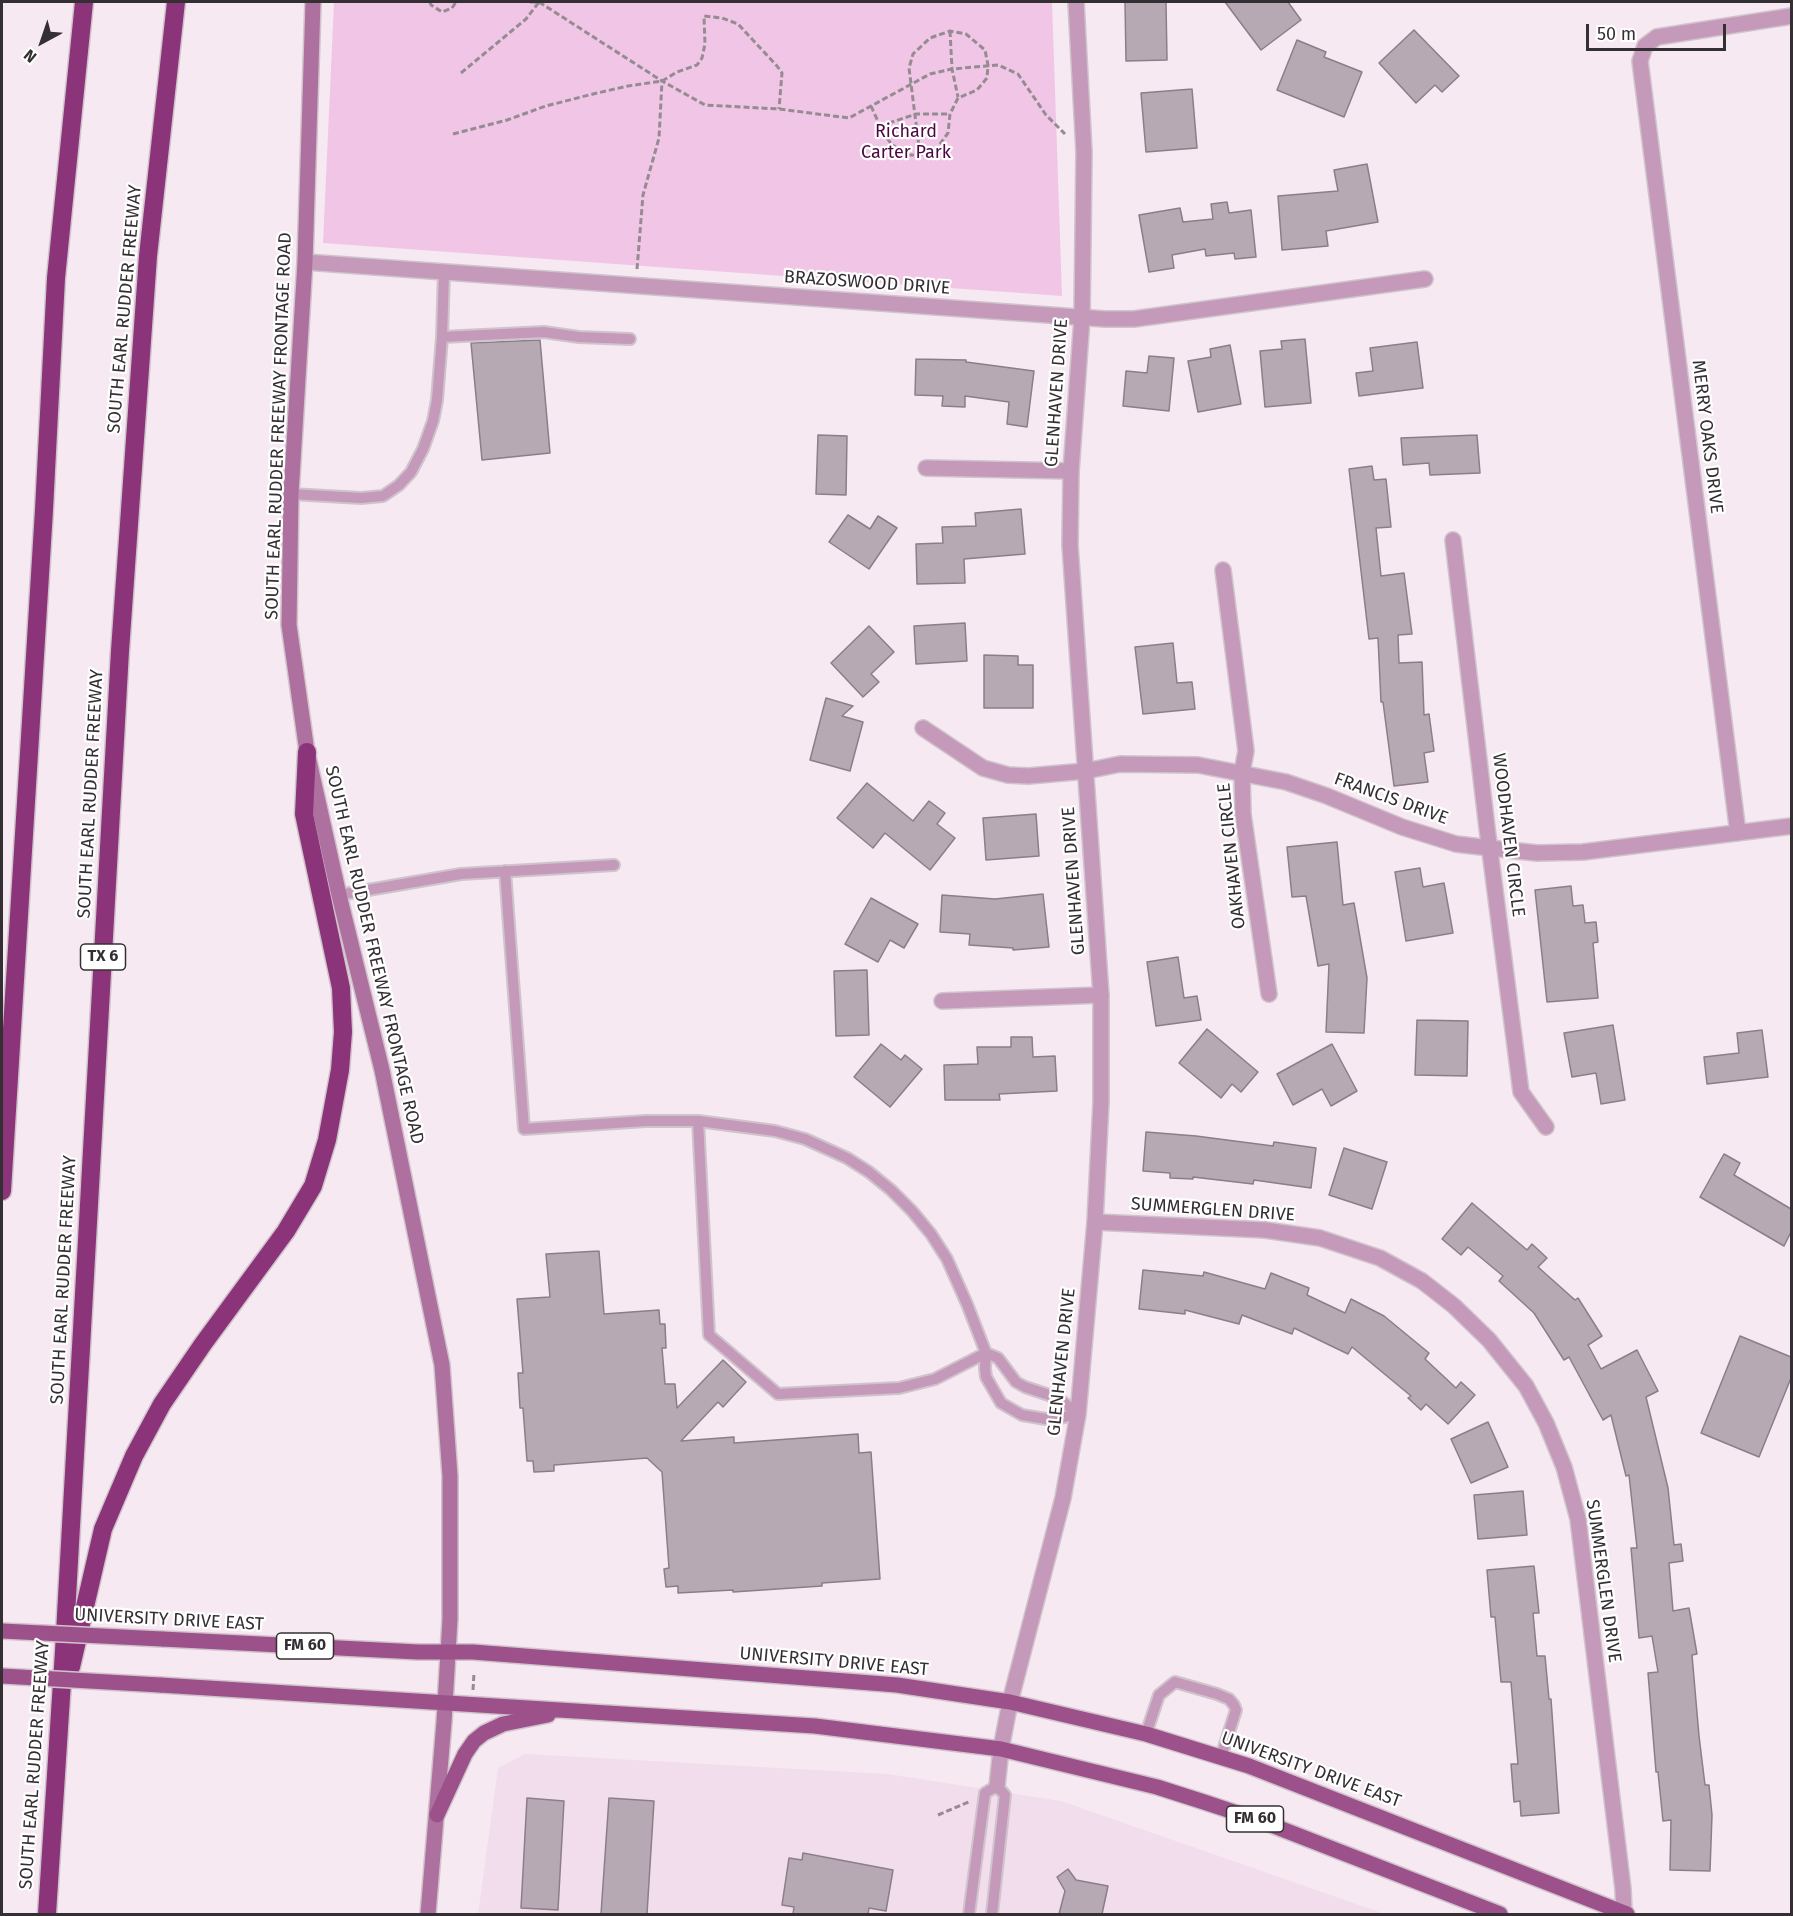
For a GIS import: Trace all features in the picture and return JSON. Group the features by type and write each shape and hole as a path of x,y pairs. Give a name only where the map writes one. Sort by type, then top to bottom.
{"highway":[{"path":"2,1191 56,278 84,2"},
{"name":"SOUTH EARL RUDDER FREEWAY","path":"47,1914 122,628 148,256 176,2"},
{"path":"59,1721 103,1529 134,1456 162,1404 291,1222 312,1186 327,1140 340,1070 343,1032 342,999 304,814 307,752"}],"main road":[{"name":"SOUTH EARL RUDDER FREEWAY FRONTAGE ROAD","path":"313,2 305,262 291,494 289,625 307,752 382,1070 442,1365 450,1476 450,1607 446,1702 428,1914"},
{"name":"UNIVERSITY DRIVE EAST","path":"2,1631 509,1655 897,1685 1010,1701 1146,1734 1221,1757 1421,1832 1626,1914"},
{"name":"FM 60","path":"2,1676 815,1726 1001,1749 1157,1787 1197,1800 1272,1826 1500,1914"},
{"path":"437,1815 465,1754 474,1741 484,1733 503,1724 576,1710"}],"street":[{"name":"GLENHAVEN DRIVE","path":"997,1786 1010,1701 1063,1498 1078,1414 1095,1222 1101,1102 1101,994 1070,545 1071,471 1082,318 1084,152 1076,2"},
{"path":"1772,2 1775,17 1791,16"},
{"name":"MERRY OAKS DRIVE","path":"1738,833 1640,61 1645,46 1657,37 1775,17"},
{"name":"BRAZOSWOOD DRIVE","path":"305,262 1082,318 1134,319 1425,279"},
{"path":"926,468 1071,471"},
{"name":"WOODHAVEN CIRCLE","path":"1453,540 1521,1092 1546,1127"},
{"name":"OAKHAVEN CIRCLE","path":"1223,570 1246,751 1242,772 1243,814 1269,994"},
{"name":"FRANCIS DRIVE","path":"923,728 983,768 999,773 1028,776 1086,771 1120,764 1198,765 1286,782 1402,827 1456,844 1490,848 1537,853 1583,852 1791,826"},
{"path":"942,1001 1101,994"},
{"name":"SUMMERGLEN DRIVE","path":"1095,1222 1265,1230 1320,1238 1380,1258 1422,1281 1454,1306 1489,1340 1526,1386 1546,1422 1564,1467 1578,1519 1626,1914"}],"lane":[{"path":"291,494 361,498 383,496 399,485 411,472 433,422 437,400 444,272"},
{"path":"442,337 543,332 579,337 630,339"},
{"path":"339,895 433,877 614,865"},
{"path":"505,871 524,1129 646,1121 698,1121 775,1131 805,1139 847,1158 868,1172 912,1211 931,1234 947,1259 986,1353 986,1377 1001,1403 1022,1415 1052,1420 1078,1414"},
{"path":"698,1121 709,1335 778,1394 906,1386 935,1379 986,1353 998,1358 1016,1382 1024,1387 1058,1398 1078,1414"},
{"path":"1146,1734 1159,1695 1175,1682 1217,1694 1228,1699 1236,1710 1221,1757"},
{"path":"969,1914 985,1793 997,1786 1005,1795 992,1914"}],"path":[{"path":"430,2 442,12 452,8 456,2"},
{"path":"530,2 539,2 662,81 705,105 779,109 849,118 930,74 952,69 998,65 1018,74 1046,115 1084,152"},
{"path":"461,74 526,19 539,2"},
{"path":"453,134 593,94 662,81 677,72 697,66 702,58 705,44 704,16 732,21 744,30 782,73 779,109"},
{"path":"871,106 891,144 909,155 935,152 948,133 950,114 958,98 952,69 950,31"},
{"path":"920,155 909,68 913,54 930,38 950,31 966,34 985,50 988,65 987,78 977,90 958,98"},
{"path":"634,285 643,195 659,138 662,81"},
{"path":"880,126 916,114 950,114"},
{"path":"473,1694 474,1673"},
{"path":"938,1815 973,1801"}],"shaded area":[{"path":"525,1754 888,1774 1061,1801 1385,1914 478,1914 498,1768"}],"green space":[{"name":"Richard Carter Park","path":"334,2 1052,2 1062,296 323,243"}],"building":[{"path":"1125,2 1166,2 1167,60 1126,61"},
{"path":"1225,2 1288,2 1301,20 1261,50"},
{"path":"1414,30 1459,76 1442,92 1435,85 1416,103 1379,63"},
{"path":"1297,40 1326,52 1324,57 1362,72 1344,117 1277,90"},
{"path":"1192,89 1197,148 1146,152 1141,93"},
{"path":"1367,164 1378,222 1326,231 1328,246 1282,250 1278,196 1338,191 1334,170"},
{"path":"1227,202 1229,213 1251,210 1256,257 1235,259 1234,253 1206,256 1205,249 1172,255 1174,268 1149,272 1139,215 1180,208 1183,222 1213,219 1211,204"},
{"path":"1305,339 1311,403 1265,407 1260,351 1282,349 1281,341"},
{"path":"540,340 550,453 482,460 471,343"},
{"path":"1417,342 1423,388 1359,396 1356,373 1373,371 1370,348"},
{"path":"1230,345 1241,404 1198,412 1188,361 1211,357 1210,349"},
{"path":"1149,356 1174,358 1169,411 1123,406 1126,371 1147,373"},
{"path":"916,359 966,360 966,362 1034,371 1027,427 1007,424 1009,402 965,396 965,407 942,406 943,396 915,395"},
{"path":"818,435 847,436 846,495 816,494"},
{"path":"1477,435 1480,473 1430,475 1429,463 1403,465 1401,438"},
{"path":"1372,466 1374,480 1386,479 1391,527 1376,528 1381,576 1404,573 1412,634 1398,635 1399,663 1422,662 1424,715 1429,714 1434,751 1424,753 1428,782 1394,786 1383,702 1381,702 1378,638 1369,639 1349,469"},
{"path":"1021,509 1025,554 964,559 965,583 917,584 916,544 943,543 942,527 976,526 975,513"},
{"path":"848,515 870,529 878,516 897,528 869,569 829,542"},
{"path":"965,623 967,661 916,664 914,626"},
{"path":"869,626 894,652 871,674 879,682 863,697 831,663"},
{"path":"1173,643 1177,683 1192,682 1195,709 1143,714 1135,647"},
{"path":"984,655 1018,656 1018,665 1033,665 1033,708 984,708"},
{"path":"826,698 853,706 842,716 863,722 850,771 810,760"},
{"path":"867,783 913,821 929,801 945,813 937,824 955,838 930,870 885,833 873,848 837,818"},
{"path":"1036,814 1039,856 986,860 983,818"},
{"path":"1337,842 1343,905 1354,903 1367,978 1364,1033 1326,1032 1329,964 1318,966 1306,896 1292,897 1287,847"},
{"path":"1420,868 1423,887 1444,883 1453,933 1406,941 1395,872"},
{"path":"1571,886 1573,906 1583,905 1585,923 1596,922 1598,942 1593,943 1598,998 1547,1002 1535,890"},
{"path":"1043,894 1049,947 1013,950 1013,948 969,945 970,934 940,932 942,895 995,899"},
{"path":"871,898 918,924 904,948 890,940 878,962 845,944"},
{"path":"1178,957 1184,998 1197,996 1201,1020 1156,1026 1147,962"},
{"path":"867,970 869,1035 836,1036 834,971"},
{"path":"1417,1020 1468,1021 1467,1076 1415,1075"},
{"path":"1613,1025 1625,1100 1601,1104 1596,1073 1572,1077 1564,1033"},
{"path":"1207,1029 1258,1072 1241,1092 1232,1084 1221,1098 1179,1063"},
{"path":"1762,1030 1768,1077 1707,1084 1704,1057 1739,1053 1737,1033"},
{"path":"1011,1037 1032,1037 1033,1057 1055,1056 1057,1091 999,1094 1000,1100 945,1100 944,1065 978,1064 977,1047 1011,1047"},
{"path":"881,1044 901,1060 905,1055 922,1069 890,1107 854,1077"},
{"path":"1332,1044 1357,1091 1331,1106 1322,1089 1293,1105 1277,1074"},
{"path":"1146,1132 1273,1146 1274,1142 1316,1148 1311,1188 1254,1180 1253,1184 1193,1177 1193,1179 1170,1178 1170,1173 1143,1171"},
{"path":"1344,1148 1387,1162 1372,1209 1329,1195"},
{"path":"1724,1154 1740,1163 1734,1175 1791,1209 1791,1232 1784,1246 1700,1197"},
{"path":"1472,1203 1527,1250 1532,1244 1547,1258 1538,1267 1575,1300 1578,1298 1602,1336 1588,1345 1601,1369 1637,1350 1658,1391 1646,1397 1668,1488 1674,1545 1681,1544 1683,1561 1669,1563 1673,1611 1689,1608 1697,1654 1692,1655 1699,1736 1705,1785 1709,1785 1712,1815 1710,1871 1670,1870 1671,1820 1663,1821 1658,1772 1656,1772 1648,1673 1658,1672 1652,1636 1639,1638 1631,1548 1637,1548 1629,1475 1626,1476 1611,1415 1603,1420 1569,1357 1564,1360 1534,1313 1499,1281 1503,1276 1468,1247 1461,1255 1442,1239"},
{"path":"599,1251 604,1314 659,1310 660,1324 665,1324 666,1348 662,1348 665,1384 675,1384 677,1408 723,1360 746,1382 723,1407 718,1402 681,1441 734,1437 734,1443 858,1434 859,1453 871,1452 880,1579 822,1583 822,1586 678,1593 678,1586 666,1587 664,1569 669,1568 662,1472 647,1458 554,1465 554,1471 534,1472 533,1461 527,1461 523,1408 520,1408 518,1373 523,1373 517,1299 550,1297 546,1254"},
{"path":"1143,1270 1203,1276 1204,1272 1265,1289 1271,1273 1309,1288 1307,1295 1345,1313 1351,1299 1384,1316 1429,1353 1425,1359 1456,1388 1461,1382 1475,1395 1448,1424 1426,1404 1421,1410 1408,1398 1411,1396 1352,1347 1348,1354 1294,1328 1292,1334 1242,1315 1239,1324 1185,1310 1185,1314 1139,1309"},
{"path":"1740,1336 1791,1357 1791,1378 1759,1457 1701,1433"},
{"path":"1488,1422 1508,1467 1471,1483 1451,1439"},
{"path":"1523,1491 1527,1535 1478,1539 1474,1495"},
{"path":"1534,1566 1539,1613 1533,1613 1537,1656 1545,1656 1549,1699 1551,1699 1559,1813 1521,1816 1520,1801 1514,1802 1511,1764 1518,1764 1511,1682 1501,1682 1495,1617 1491,1617 1487,1570"},
{"path":"527,1798 564,1801 558,1910 521,1908"},
{"path":"609,1798 654,1801 647,1914 601,1914"},
{"path":"803,1853 893,1870 886,1911 869,1908 868,1914 793,1914 794,1907 782,1905 789,1858 802,1860"},
{"path":"1068,1869 1076,1880 1108,1886 1102,1914 1059,1914 1065,1891 1057,1877"}]}
